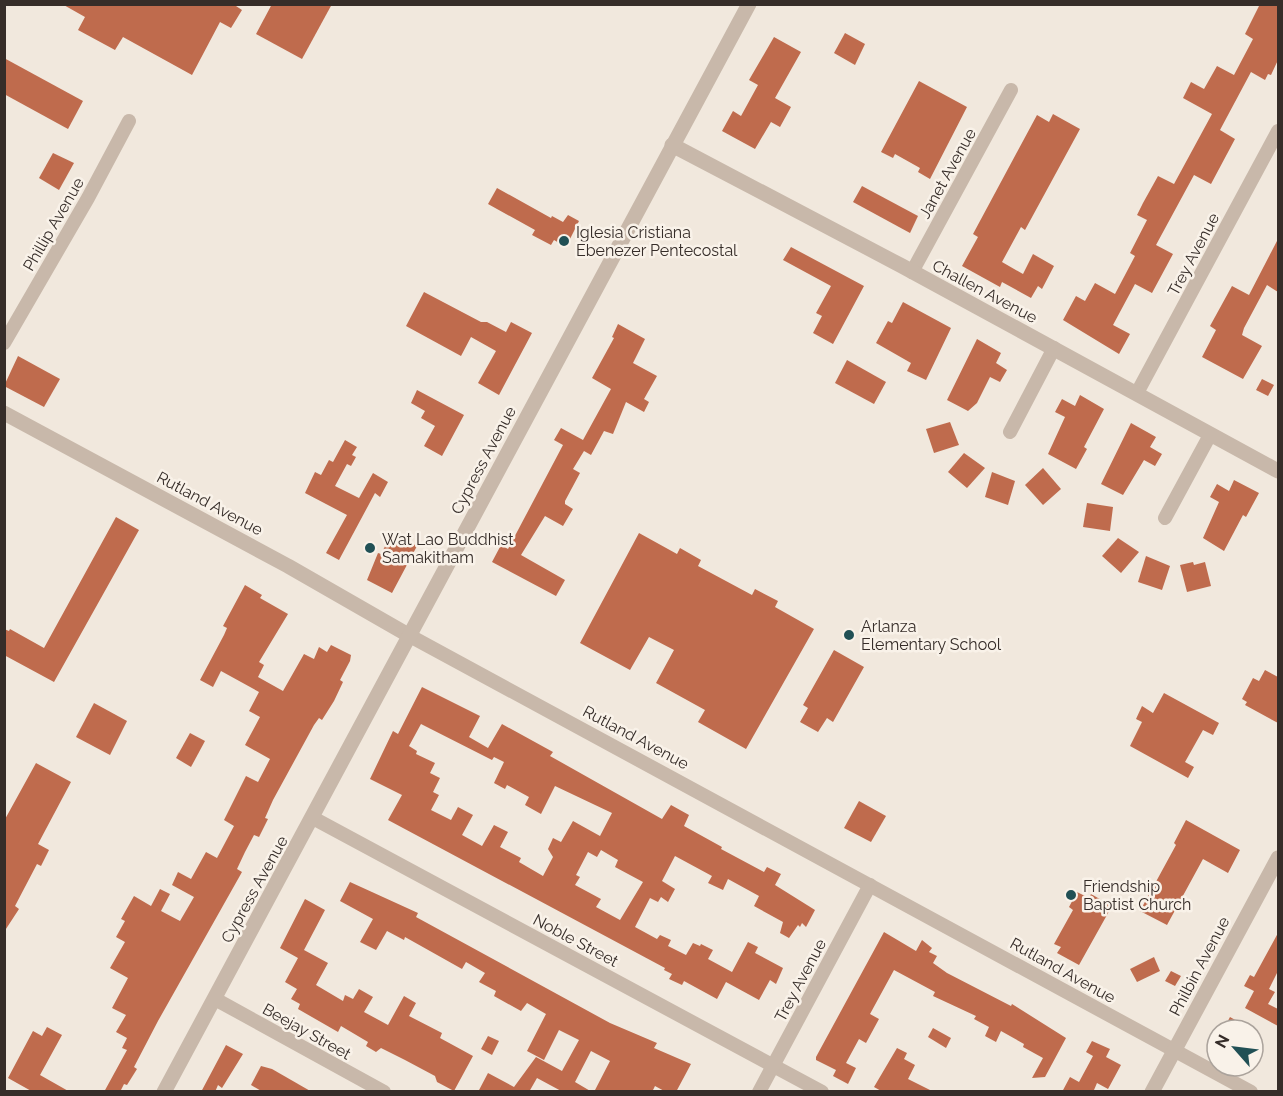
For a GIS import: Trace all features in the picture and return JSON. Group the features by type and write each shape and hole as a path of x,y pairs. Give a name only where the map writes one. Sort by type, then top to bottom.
{"street":[{"name":"Cypress Avenue","path":"164,1092 749,4"},
{"name":"Janet Avenue","path":"912,272 1011,90"},
{"name":"Phillip Avenue","path":"4,343 88,198 129,121"},
{"name":"Trey Avenue","path":"1137,393 1278,131"},
{"name":"Challen Avenue","path":"672,145 1054,348 1278,471"},
{"path":"1010,432 1054,348"},
{"name":"Rutland Avenue","path":"4,413 271,556 410,636 1251,1092"},
{"path":"1165,518 1210,435"},
{"name":"Noble Street","path":"313,818 822,1092"},
{"name":"Philbin Avenue","path":"1152,1092 1278,858"},
{"name":"Trey Avenue","path":"759,1092 870,885"},
{"name":"Beejay Street","path":"215,999 384,1092"}],"building":[{"path":"62,4 233,4 242,10 231,28 220,22 192,75 123,37 115,50 78,30 85,17"},
{"path":"272,4 332,4 302,59 256,34"},
{"path":"1260,4 1278,4 1278,60 1271,75 1268,74 1265,80 1251,72 1220,130 1235,139 1211,184 1194,175 1156,245 1173,254 1152,293 1135,284 1113,325 1130,334 1119,354 1063,320 1076,296 1085,301 1095,283 1115,294 1135,256 1130,253 1147,220 1137,215 1143,203 1158,176 1174,184 1212,114 1183,98 1191,82 1204,89 1217,66 1234,75 1253,39 1245,34"},
{"path":"845,33 865,44 855,65 834,53"},
{"path":"774,37 801,52 775,98 791,107 780,127 771,122 755,149 722,131 733,111 741,116 758,85 749,80"},
{"path":"4,58 83,101 68,129 4,94"},
{"path":"919,81 967,107 930,179 918,172 920,168 895,154 893,158 881,152"},
{"path":"1053,114 1080,129 1025,230 1021,227 1002,262 1023,274 1033,254 1054,266 1042,289 1038,286 1031,298 1002,282 1000,287 962,266 978,237 973,234 1037,115 1049,122"},
{"path":"53,153 74,163 59,190 39,178"},
{"path":"862,186 918,216 910,233 853,202"},
{"path":"497,188 551,218 552,216 563,222 568,215 579,221 566,247 554,240 551,245 532,235 535,230 488,204"},
{"path":"1278,239 1278,292 1267,285 1244,328 1242,335 1262,346 1243,379 1202,357 1216,330 1210,326 1232,286 1249,295"},
{"path":"791,247 864,286 833,344 813,333 822,316 816,313 831,286 783,260"},
{"path":"424,292 481,322 487,322 506,332 511,322 532,333 499,395 478,383 496,351 471,337 461,356 406,326"},
{"path":"903,302 951,328 926,380 907,371 911,363 876,343 888,321 892,323"},
{"path":"618,324 645,339 633,363 657,376 644,399 649,402 644,412 626,402 613,434 604,431 591,455 584,451 573,469 580,473 565,501 565,504 573,509 563,526 545,516 521,555 565,580 556,596 492,562 501,545 508,549 563,445 554,440 561,428 583,440 611,389 592,378 614,338 612,337"},
{"path":"977,339 1001,353 996,363 1007,370 1000,382 990,377 977,403 968,411 947,400"},
{"path":"18,356 60,379 44,407 4,386"},
{"path":"847,360 886,382 874,404 835,383"},
{"path":"1262,379 1274,385 1268,396 1256,390"},
{"path":"417,390 464,415 442,456 424,446 435,426 421,418 425,411 411,403"},
{"path":"1080,395 1104,409 1084,447 1087,449 1076,469 1048,454 1065,417 1055,412 1062,399 1075,406"},
{"path":"950,422 959,445 934,453 926,429"},
{"path":"1131,423 1156,437 1150,447 1162,454 1155,466 1144,460 1123,495 1101,484"},
{"path":"345,440 357,447 352,455 356,457 351,466 347,464 335,486 359,498 373,473 388,482 380,497 375,493 339,560 326,553 347,515 305,493 315,472 321,475 329,460 333,462"},
{"path":"964,453 985,468 967,488 948,472"},
{"path":"1043,468 1061,489 1043,505 1025,485"},
{"path":"992,472 1015,481 1008,505 985,497"},
{"path":"1234,480 1259,493 1246,517 1243,515 1224,551 1203,538 1219,502 1210,497 1217,484 1229,491"},
{"path":"1087,503 1113,507 1110,531 1083,527"},
{"path":"116,517 139,530 54,682 4,655 4,629 9,631 10,629 44,648"},
{"path":"392,533 417,546 392,593 367,580 378,553 381,554"},
{"path":"639,533 677,554 680,548 701,560 698,566 752,595 755,589 778,601 775,607 814,629 746,749 698,722 705,710 656,683 674,650 649,637 630,670 580,643"},
{"path":"1118,538 1139,552 1121,573 1102,556"},
{"path":"1146,556 1170,566 1162,590 1138,582"},
{"path":"1193,562 1194,565 1205,562 1211,586 1187,592 1180,565"},
{"path":"245,585 262,595 260,598 288,614 259,662 264,665 258,677 283,691 304,654 314,659 319,647 327,652 331,645 351,655 350,661 340,680 343,682 334,701 322,720 319,718 314,725 273,800 265,818 268,819 259,837 254,835 245,852 237,869 242,872 158,1021 134,1067 137,1069 120,1092 104,1092 127,1050 122,1048 127,1038 116,1032 126,1015 112,1008 128,978 110,968 125,942 116,937 125,921 121,919 134,896 151,906 160,889 170,894 161,911 180,921 194,897 172,885 178,872 191,879 206,852 217,858 234,826 224,820 246,776 258,782 270,759 245,745 260,717 249,711 259,692 221,671 213,687 200,680 224,635 227,628 223,626"},
{"path":"834,650 864,667 833,722 827,718 818,732 800,722 808,708 803,705"},
{"path":"1265,670 1278,677 1278,723 1245,705 1247,702 1242,699 1253,678 1259,681"},
{"path":"422,687 480,716 469,737 488,748 502,724 553,752 550,756 662,819 671,805 689,815 684,826 764,872 767,867 781,874 775,885 815,910 806,927 802,923 800,927 798,925 789,938 780,933 783,922 754,906 759,896 728,879 723,890 708,883 712,876 675,856 662,881 675,889 668,902 661,897 658,902 650,898 635,927 657,939 660,935 671,940 668,946 686,955 693,943 700,946 701,944 713,950 708,959 732,972 748,942 758,947 755,953 783,968 776,984 770,980 759,1000 726,982 717,999 684,981 682,985 669,979 672,974 664,970 665,968 388,820 402,795 370,779 393,731 398,734","holes":["421,724 492,760 494,757 504,762 494,783 505,789 507,785 529,797 525,805 541,814 555,786 612,813 600,836 573,821 561,842 553,838 548,849 553,857 543,876 519,862 521,858 500,847 508,832 494,825 482,846 462,835 473,815 458,807 451,820 431,810 439,795 433,792 440,778 430,773 435,763 416,754 417,751 409,746","601,850 618,860 615,867 643,882 620,920 596,907 601,899 575,885 580,877 576,875 588,852 597,857"]},
{"path":"1164,693 1219,723 1213,735 1203,730 1185,762 1194,767 1188,778 1130,746 1142,722 1136,719 1142,706 1153,713"},
{"path":"94,703 127,721 110,755 76,737"},
{"path":"190,733 205,741 191,767 176,758"},
{"path":"36,763 71,782 38,844 49,850 41,866 37,864 15,906 19,909 4,932 4,821"},
{"path":"859,801 886,816 871,842 844,828"},
{"path":"1186,820 1240,850 1228,873 1203,859 1167,925 1140,911 1176,845 1174,843"},
{"path":"350,882 418,913 416,917 610,1023 657,1043 654,1048 691,1064 676,1092 666,1092 655,1086 652,1092 594,1092 610,1061 591,1051 575,1082 592,1092 563,1092 537,1078 529,1092 478,1092 488,1073 514,1087 536,1057 562,1071 579,1040 559,1030 544,1060 527,1051 546,1014 527,1003 521,1011 494,996 496,991 479,982 485,973 466,962 462,969 405,937 404,940 387,931 376,950 360,942 373,919 340,901"},
{"path":"1077,892 1089,898 1091,894 1112,906 1079,965 1057,953 1061,947 1054,944 1073,910 1069,907"},
{"path":"305,899 325,910 304,950 328,963 316,985 343,1001 345,995 353,999 359,989 373,997 364,1012 388,1025 404,996 416,1003 409,1016 442,1033 440,1038 473,1056 454,1091 437,1082 435,1076 381,1048 376,1052 366,1046 368,1042 341,1026 338,1032 298,1009 300,1004 291,999 297,989 285,982 298,958 280,948"},
{"path":"884,932 916,951 922,940 932,948 929,952 937,956 933,963 947,973 1011,1006 1012,1004 1066,1038 1045,1077 1032,1078 1043,1058 1023,1047 1024,1044 1001,1031 996,1042 985,1036 989,1027 974,1019 976,1016 933,996 935,992 894,970 870,1014 879,1019 866,1043 859,1039 846,1063 856,1068 848,1084 833,1076 836,1070 816,1060 816,1057"},
{"path":"1278,933 1278,971 1269,989 1275,992 1268,1004 1278,1009 1278,1026 1245,1008 1254,991 1244,986 1250,975 1254,977"},
{"path":"1154,957 1160,971 1137,982 1130,969"},
{"path":"1171,971 1181,976 1175,986 1165,981"},
{"path":"47,1027 62,1035 40,1075 70,1092 33,1092 8,1078 33,1031 42,1036"},
{"path":"933,1028 951,1038 946,1048 928,1037"},
{"path":"488,1036 499,1041 492,1055 481,1049"},
{"path":"1092,1041 1110,1049 1106,1057 1121,1065 1108,1089 1097,1083 1094,1090 1096,1092 1062,1092 1070,1077 1079,1082 1093,1056 1086,1052"},
{"path":"226,1045 243,1054 222,1088 218,1085 215,1092 201,1092"},
{"path":"897,1048 907,1053 904,1059 915,1065 908,1079 934,1092 883,1092 874,1087"},
{"path":"261,1066 272,1069 312,1092 263,1092 251,1085"}],"place":[{"name":"Iglesia Cristiana Ebenezer Pentecostal","path":"564,241"},
{"name":"Wat Lao Buddhist Samakitham","path":"370,548"},
{"name":"Arlanza Elementary School","path":"849,635"},
{"name":"Friendship Baptist Church","path":"1071,895"}]}
